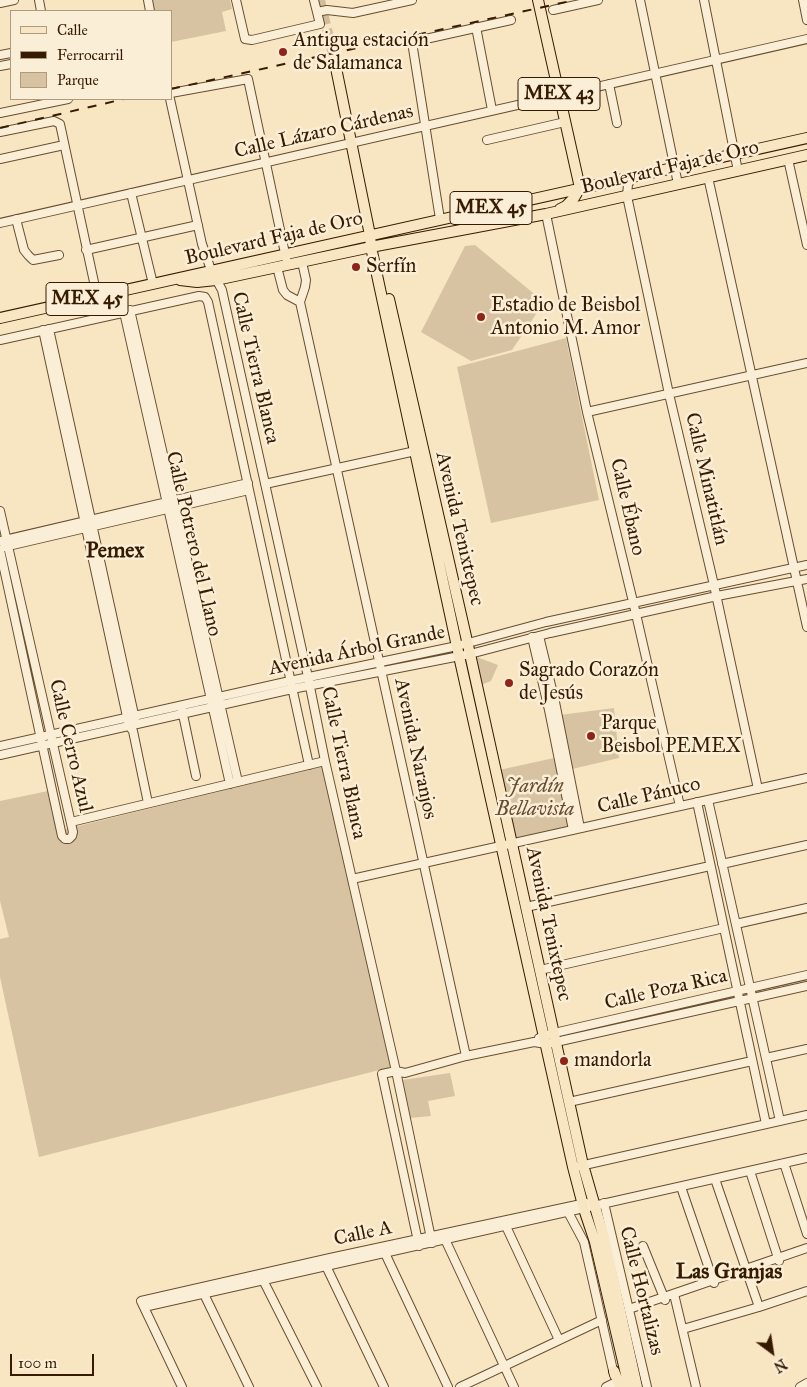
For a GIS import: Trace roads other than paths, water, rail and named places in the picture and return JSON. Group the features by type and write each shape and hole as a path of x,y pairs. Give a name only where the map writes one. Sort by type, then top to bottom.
{"main road":[{"name":"MEX 43","path":"538,0 580,188"},
{"name":"Avenida Tenixtepec","path":"335,63 373,247 441,550 458,651 507,845 578,1166 604,1238 637,1387"},
{"name":"Boulevard Faja de Oro","path":"175,279 807,138"},
{"name":"Boulevard Faja de Oro","path":"175,279 184,281 216,280 373,247 546,214 807,155"},
{"path":"546,214 566,206 580,188"},
{"name":"MEX 45","path":"0,318 175,279"},
{"name":"Avenida Tenixtepec","path":"441,550 469,648 507,845 526,907 540,970 550,1038 569,1102 578,1166"},
{"name":"Avenida Tenixtepec","path":"593,1204 595,1242 629,1387"},
{"path":"614,1371 618,1385"}],"street":[{"path":"0,3 14,0"},
{"path":"236,0 246,39 252,40 320,24 314,0"},
{"path":"325,0 327,10"},
{"path":"553,10 598,0"},
{"path":"640,0 678,184"},
{"path":"704,0 738,171"},
{"path":"803,0 807,20"},
{"path":"317,12 327,10 353,13 408,1"},
{"path":"440,219 412,42 511,20"},
{"path":"476,28 492,110"},
{"name":"Calle Lázaro Cárdenas","path":"0,223 807,39"},
{"path":"172,93 248,79 285,255 282,266 283,290 287,295 300,302"},
{"path":"609,84 617,123"},
{"path":"0,113 56,100"},
{"name":"Calle Tierra Blanca","path":"170,100 198,225 211,270 222,290 266,484 325,761 398,1080 431,1239"},
{"path":"0,132 58,121 60,124 97,296"},
{"path":"487,140 565,122"},
{"path":"0,159 64,145"},
{"path":"788,159 807,245"},
{"name":"Calle Minatitlán","path":"633,177 628,184 627,196 669,394 717,596 758,789"},
{"path":"708,178 807,626"},
{"path":"131,193 153,284"},
{"name":"Calle Ébano","path":"546,214 587,412 680,806"},
{"path":"16,219 24,250 28,255 34,260 59,255"},
{"path":"86,250 198,225"},
{"name":"Avenida Naranjos","path":"302,262 306,287 300,302 466,1056"},
{"path":"0,340 199,296 205,298 208,302 309,765"},
{"name":"Calle Potrero del Llano","path":"127,311 234,783"},
{"path":"46,330 90,524 148,803"},
{"path":"587,412 807,363"},
{"path":"266,484 419,451"},
{"path":"3,545 249,487"},
{"name":"Calle Cerro Azul","path":"0,512 3,545 20,640 62,836 69,839 72,836 71,822 29,638 3,545"},
{"name":"Avenida Árbol Grande","path":"0,755 53,744 132,723 181,706 291,685 310,686 382,671 469,648 546,622 807,565"},
{"name":"Avenida Árbol Grande","path":"469,648 536,637 717,596 807,580"},
{"path":"536,637 549,710 576,829"},
{"path":"20,640 29,638"},
{"name":"Avenida Árbol Grande","path":"0,746 51,734 183,714 291,685 308,677 380,662 458,651"},
{"path":"181,706 196,776"},
{"path":"71,822 325,761"},
{"path":"48,768 58,766"},
{"name":"Calle Pánuco","path":"352,879 807,778"},
{"path":"50,781 61,779"},
{"path":"708,800 780,1121"},
{"path":"697,802 766,1124"},
{"path":"722,864 807,845"},
{"path":"526,907 710,866"},
{"path":"736,924 807,908"},
{"path":"540,970 724,928"},
{"name":"Calle Poza Rica","path":"396,1071 405,1073 466,1056 534,1042 807,975"},
{"name":"Calle Poza Rica","path":"550,1038 807,986"},
{"path":"766,1058 807,1048"},
{"path":"569,1102 752,1060"},
{"path":"396,1071 382,1074 419,1242"},
{"name":"Calle Poza Rica","path":"398,1080 405,1073"},
{"path":"384,1083 398,1080"},
{"path":"578,1166 807,1115"},
{"path":"593,1204 807,1158"},
{"path":"784,1163 807,1234"},
{"path":"750,1171 779,1260"},
{"path":"715,1179 759,1308"},
{"path":"681,1186 714,1283"},
{"name":"Calle A","path":"504,1223 568,1212 593,1204"},
{"name":"Calle A","path":"182,1387 142,1304 262,1277 326,1266 431,1239 593,1204"},
{"name":"Calle Hortalizas","path":"593,1204 629,1311 647,1387"},
{"path":"568,1212 584,1242 614,1371"},
{"path":"504,1223 559,1340"},
{"path":"443,1237 514,1387"},
{"path":"643,1246 665,1299"},
{"path":"629,1311 779,1260 807,1248"},
{"path":"384,1250 448,1387"},
{"name":"Calle A","path":"262,1277 330,1258 384,1250"},
{"path":"779,1260 807,1254"},
{"path":"330,1258 326,1266 384,1387"},
{"path":"262,1277 316,1387"},
{"path":"203,1290 249,1387"},
{"path":"683,1329 759,1308 807,1290"},
{"path":"675,1296 696,1387"},
{"path":"460,1387 602,1320"},
{"path":"800,1387 807,1383"},
{"path":"606,1387 618,1385"}],"tunnel":[{"path":"320,0 335,63"}],"railway":[{"path":"172,89 575,0"},
{"path":"0,128 120,100"}],"place":[{"name":"Antigua estación de Salamanca","path":"283,52"},
{"name":"Serfín","path":"356,267"},
{"name":"Estadio de Beisbol Antonio M. Amor","path":"481,317"},
{"name":"Sagrado Corazón de Jesús","path":"509,683"},
{"name":"Parque Beisbol PEMEX","path":"591,736"},
{"name":"mandorla","path":"564,1061"}],"district":[{"name":"Pemex","path":"115,552"},
{"name":"Las Granjas","path":"729,1273"}],"park label":[{"name":"Jardín Bellavista","path":"535,798"}]}
